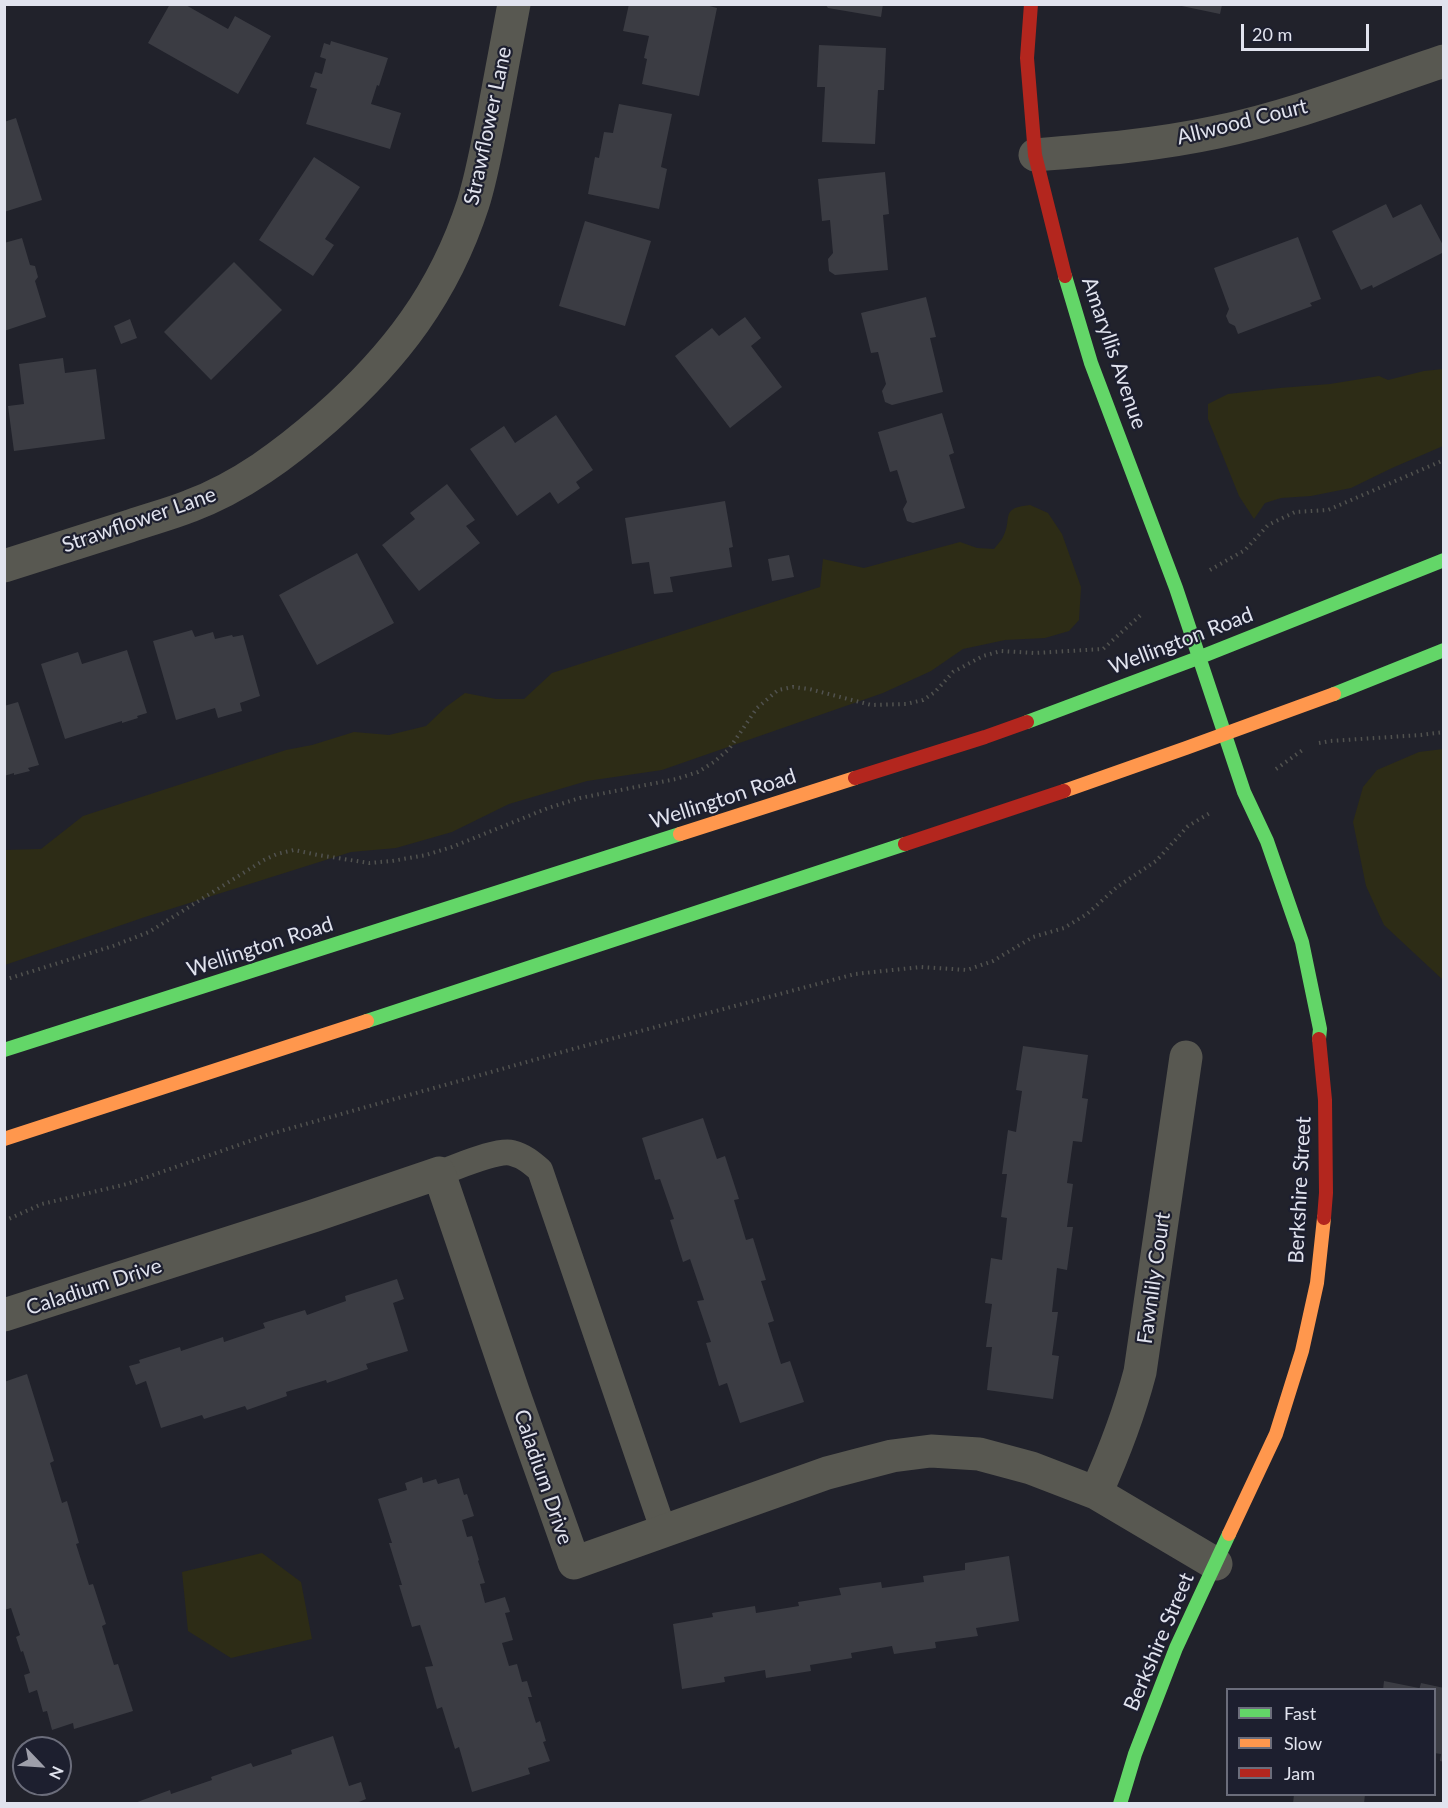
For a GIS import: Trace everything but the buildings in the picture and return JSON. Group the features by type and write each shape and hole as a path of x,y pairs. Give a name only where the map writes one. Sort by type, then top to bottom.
{"main road":[{"name":"Amaryllis Avenue","path":"1031,4 1027,58 1035,154 1057,248 1091,363 1176,588 1213,704"},
{"name":"Wellington Road","path":"4,1050 974,741 1197,658 1443,560"},
{"path":"4,1139 861,859 1224,736 1443,650"},
{"name":"Berkshire Street","path":"1120,1803 1135,1754 1176,1648 1276,1434 1302,1351 1317,1283 1326,1193 1325,1100 1319,1045 1320,1029 1302,942 1267,840 1244,792 1213,704"}],"street":[{"name":"Strawflower Lane","path":"4,566 190,506 226,490 266,467 309,433 355,392 390,356 417,319 441,279 459,242 473,203 484,164 513,4"},
{"name":"Allwood Court","path":"1035,154 1122,148 1217,132 1292,112 1443,61"},
{"name":"Fawnlily Court","path":"1096,1493 1115,1452 1140,1372 1186,1057"},
{"name":"Caladium Drive","path":"4,1315 302,1220 439,1173 574,1563 827,1473 892,1456 931,1451 979,1454 1031,1468 1096,1493 1216,1564"}],"lane":[{"path":"439,1173 497,1153 510,1152 527,1159 540,1170 663,1532"}],"path":[{"path":"4,980 113,946 149,932 277,854 294,850 369,863 426,855 452,847 558,804 676,779 698,772 729,749 757,708 778,690 793,687 871,705 906,704 923,700 935,692 952,672 983,656 1002,651 1104,649 1160,597 1245,550 1268,525 1295,512 1328,510 1443,460"},
{"path":"1319,744 1330,741 1443,732"},
{"path":"4,1221 42,1204 127,1184 270,1134 573,1048 855,974 921,967 967,970 993,961 1033,937 1064,928 1087,914 1118,887 1156,861 1188,826 1244,792 1308,746"}],"shaded area":[{"path":"1443,369 1443,446 1351,488 1311,496 1281,498 1265,503 1254,519 1239,496 1208,419 1208,404 1228,394 1330,384 1379,376 1388,380"},
{"path":"1030,505 1048,513 1062,534 1081,587 1079,620 1069,631 1045,638 1005,640 963,649 931,671 883,693 662,770 587,781 509,804 452,832 396,848 351,852 145,917 5,965 5,850 41,849 83,816 286,750 312,745 354,732 389,735 426,726 465,693 496,699 524,699 552,673 820,587 823,559 864,568 960,542 977,548 994,549 1006,530 1010,511 1020,506"},
{"path":"1444,749 1443,980 1384,925 1366,886 1353,822 1363,787 1377,770 1419,752"},
{"path":"262,1553 301,1582 312,1639 231,1658 188,1631 182,1572"}],"traffic: fast":[{"path":"1065,276 1091,363 1176,588 1244,792 1267,841 1302,942 1320,1029 1319,1039"},
{"path":"1027,722 1198,658 1444,560"},
{"path":"1334,694 1444,650"},
{"path":"4,1050 680,834"},
{"path":"367,1021 905,844"},
{"path":"1120,1804 1135,1754 1176,1648 1229,1534"}],"traffic: slow":[{"path":"1064,791 1334,694"},
{"path":"680,834 855,778"},
{"path":"4,1139 367,1021"},
{"path":"1229,1534 1276,1434 1302,1351 1317,1283 1324,1218"}],"traffic: jam":[{"path":"1031,4 1027,58 1035,155 1065,276"},
{"path":"855,778 1027,722"},
{"path":"905,844 1064,791"},
{"path":"1319,1039 1325,1100 1324,1218"}]}
